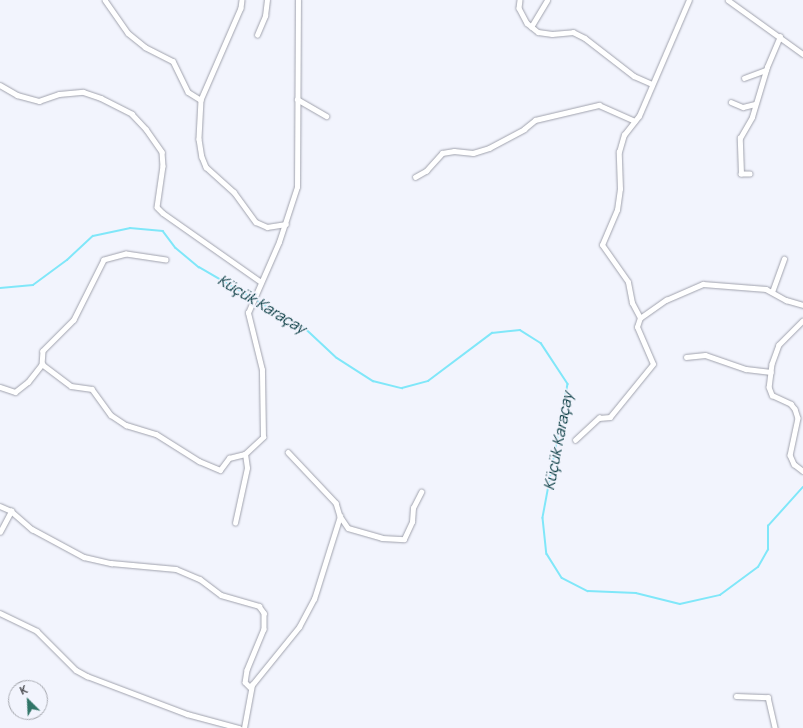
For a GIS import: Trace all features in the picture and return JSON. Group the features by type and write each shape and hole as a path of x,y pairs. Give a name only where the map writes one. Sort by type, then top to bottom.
{"street":[{"path":"105,0 128,32 145,47 173,61 188,92 201,100"},
{"path":"242,0 241,8 201,100 199,139 206,167 234,192 256,222 267,227 286,224"},
{"path":"257,35 266,16 267,0"},
{"path":"42,364 71,386 92,389 111,415 126,425 156,434 199,461 220,470 229,458 245,454 263,436 262,370 248,313 250,304 286,224 297,186 298,0"},
{"path":"520,0 519,8 531,27 545,34 573,32 585,38 634,76 652,84"},
{"path":"531,27 547,0"},
{"path":"640,318 632,303 628,282 602,245 617,210 620,189 619,152 624,135 635,121 689,0"},
{"path":"728,0 803,54"},
{"path":"750,174 741,174 740,138 752,117 766,70 780,37"},
{"path":"744,78 766,70"},
{"path":"0,85 16,95 40,101 59,94 83,92 101,98 132,114 146,129 162,152 163,166 157,207 163,213 261,282"},
{"path":"297,98 326,116"},
{"path":"731,102 743,107 755,104"},
{"path":"414,177 426,171 442,153 454,151 474,153 489,148 536,120 599,105 635,121"},
{"path":"0,387 15,392 28,382 42,364 43,351 74,320 104,260 126,254 151,256 166,260"},
{"path":"772,292 784,259"},
{"path":"575,440 599,418 610,417 653,364 637,327 640,318 666,300 702,284 766,289 786,300 803,305"},
{"path":"803,321 779,345 770,372 769,387 772,396 791,404 798,418 790,455 794,464 803,471"},
{"path":"686,357 705,355 746,369 770,372"},
{"path":"288,452 336,503 340,516 348,528 382,538 404,538 412,522 413,508 421,492"},
{"path":"234,522 247,468 245,454"},
{"path":"0,506 11,511 32,529 54,538 84,557 111,563 176,569 200,579 221,595 259,606 264,613 264,629 247,670 245,682 252,688"},
{"path":"0,532 11,511"},
{"path":"244,728 252,688 305,616 318,588 333,532 340,516"},
{"path":"0,613 37,630 76,670 87,676 187,714 239,728"},
{"path":"736,696 768,697 775,728"}],"waterway":[{"name":"Küçük Karaçay","path":"0,288 33,285 67,260 93,236 130,228 163,231 176,248 199,267 306,329 337,358 373,381 402,388 428,381 492,333 520,330 541,343 568,384 543,518 547,554 562,578 588,591 636,593 680,604 720,595 758,567 768,550 768,526 803,487"}]}
